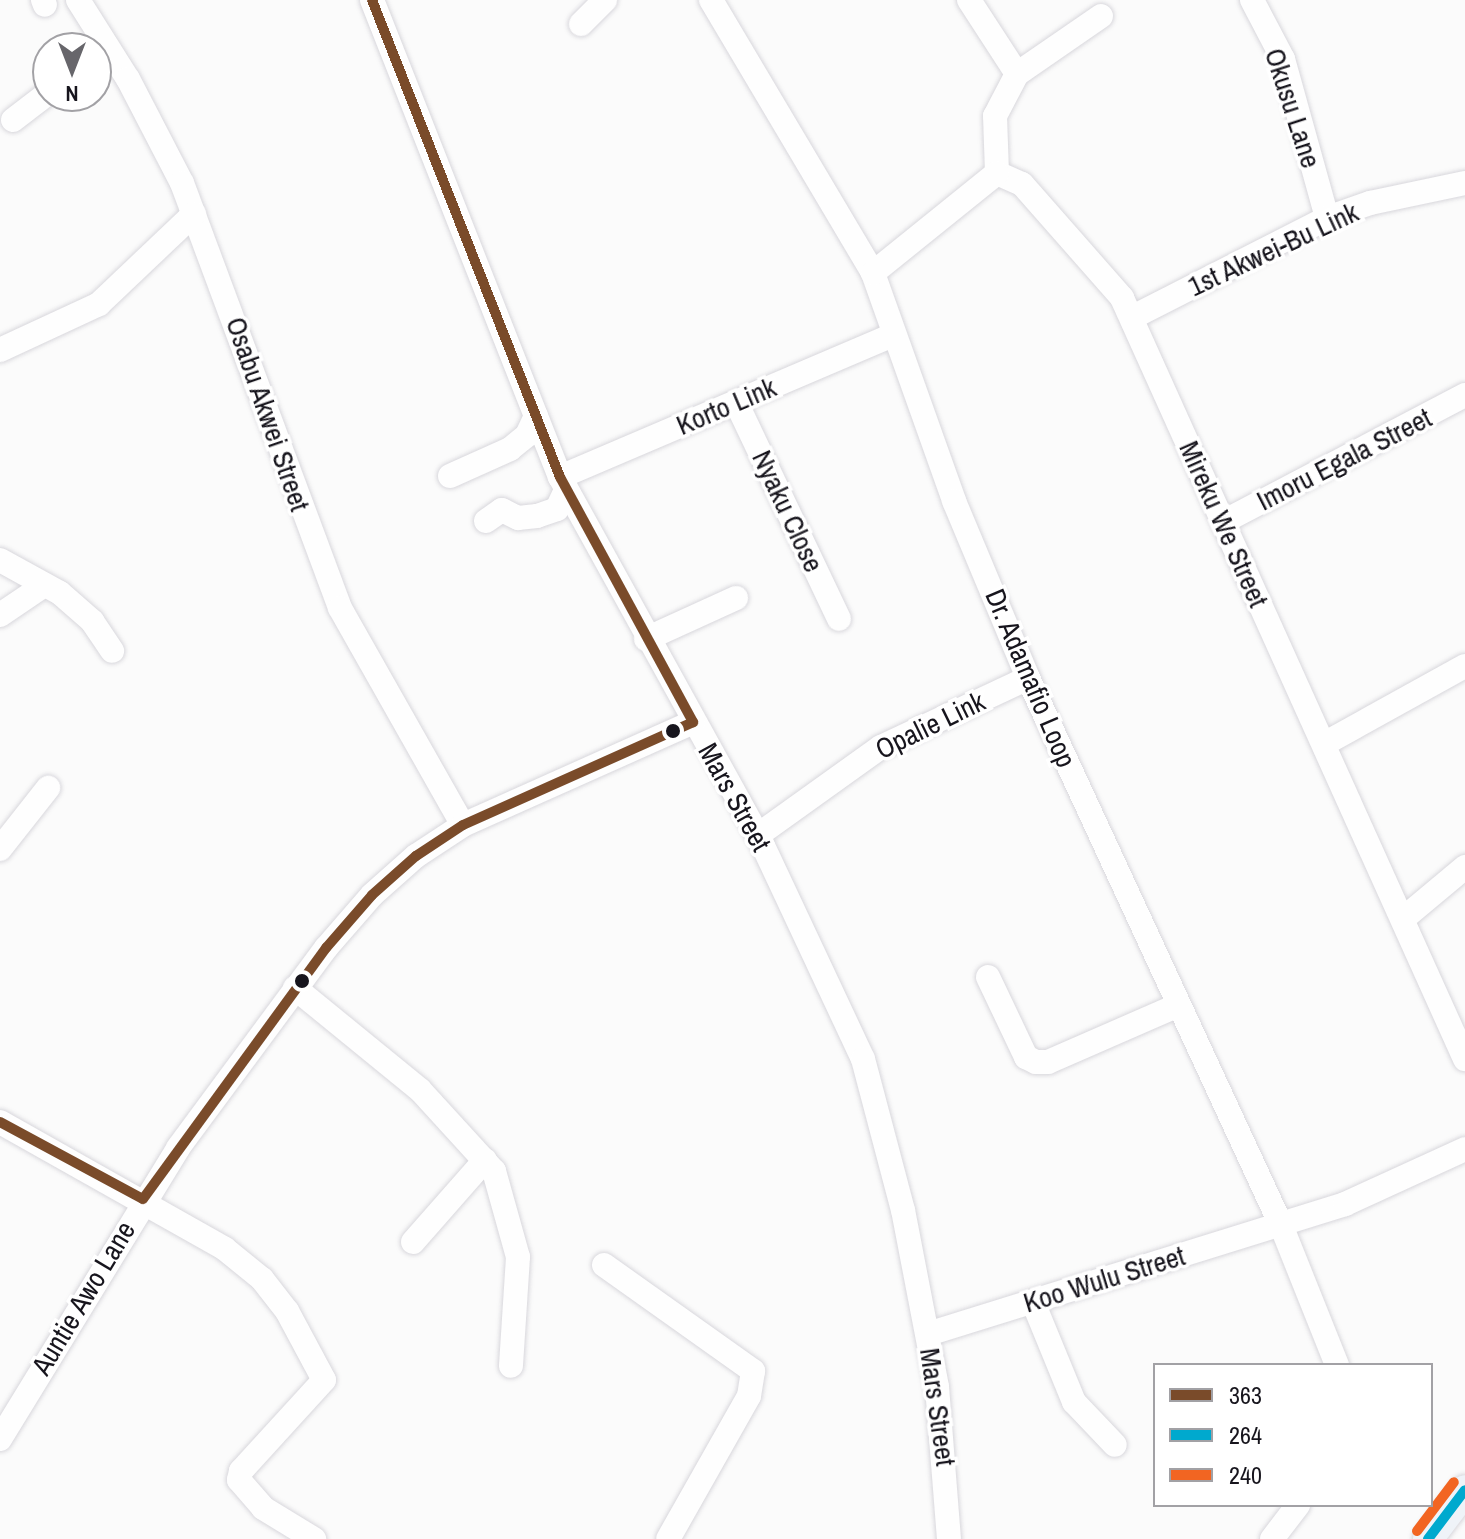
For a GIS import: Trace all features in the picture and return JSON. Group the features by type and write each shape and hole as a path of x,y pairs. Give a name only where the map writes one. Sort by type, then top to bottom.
{"main road":[{"path":"1428,1539 1465,1490"}],"street":[{"name":"Osabu Akwei Street","path":"78,0 93,32"},
{"name":"Mars Street","path":"372,0 563,484 646,639 758,835 863,1059 903,1210 928,1334 947,1460 949,1539"},
{"path":"581,24 605,0"},
{"name":"Dr. Adamafio Loop","path":"711,0 873,273 891,336 1028,678 1176,1006 1281,1225 1336,1363"},
{"path":"969,0 1017,74"},
{"name":"Okusu Lane","path":"1252,0 1283,59 1327,218"},
{"path":"873,273 997,173 995,116 1017,74 1101,16"},
{"name":"Osabu Akwei Street","path":"112,70 194,214 340,608 463,825"},
{"path":"13,120 32,105"},
{"name":"Mireku We Street","path":"997,173 1022,184 1113,282 1133,317 1465,1059"},
{"name":"1st Akwei-Bu Link","path":"1133,317 1327,218 1370,203 1465,183"},
{"path":"0,350 99,304 194,214"},
{"name":"Korto Link","path":"563,484 736,402 891,336"},
{"name":"Imoru Egala Street","path":"1223,522 1465,395"},
{"name":"Nyaku Close","path":"736,402 839,619"},
{"path":"450,476 510,449 527,435 536,416"},
{"path":"486,521 502,510 518,518 557,509 563,484"},
{"path":"0,560 92,621 112,651"},
{"path":"0,615 43,586"},
{"path":"646,639 736,598"},
{"path":"1324,744 1465,666"},
{"name":"Opalie Link","path":"758,835 881,747 1028,678"},
{"name":"Auntie Awo Lane","path":"0,1439 143,1199 295,988 372,895 416,856 463,825 693,722"},
{"path":"0,849 48,788"},
{"path":"1404,918 1465,867"},
{"path":"988,977 1026,1057 1036,1062 1048,1062 1176,1006"},
{"path":"295,988 420,1090 485,1160 505,1196 518,1257 511,1366"},
{"path":"0,1122 143,1199 225,1249 262,1279 321,1368 320,1389 241,1471 239,1480 263,1508 314,1539"},
{"path":"1281,1225 1345,1204 1465,1149"},
{"path":"413,1242 485,1160"},
{"name":"Koo Wulu Street","path":"928,1334 1281,1225"},
{"path":"604,1265 753,1371 749,1396 668,1539"},
{"path":"1033,1302 1074,1402 1115,1445"},
{"path":"1272,1539 1296,1507"}],"transit line":[{"name":"363","path":"372,0 560,477 693,722"},
{"name":"363","path":"143,1199 326,948 372,895 416,856 463,825 693,722"},
{"name":"363","path":"0,1122 143,1199"},
{"name":"240","path":"1417,1531 1454,1482"},
{"name":"264","path":"1428,1539 1465,1490"}]}
